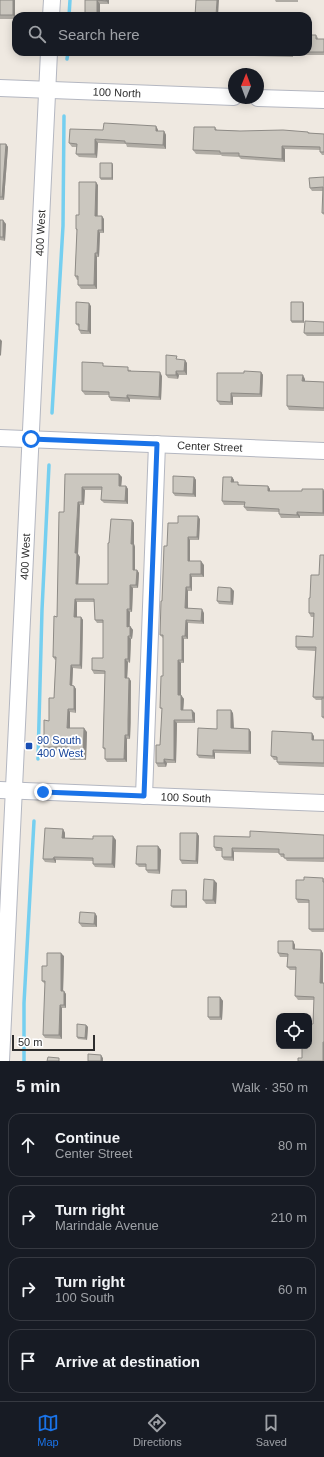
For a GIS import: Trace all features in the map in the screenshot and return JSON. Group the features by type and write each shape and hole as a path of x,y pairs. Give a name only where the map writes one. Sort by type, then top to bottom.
{"street":[{"path":"51,12 52,0"},
{"name":"400 West","path":"1,1061 7,790 31,439 49,56"},
{"name":"100 North","path":"0,88 228,97"},
{"path":"264,98 324,100"},
{"name":"Center Street","path":"0,438 324,451"},
{"path":"144,796 157,444"},
{"name":"100 South","path":"7,790 324,803"}],"building":[{"path":"0,0 13,0 12,15 0,15"},
{"path":"85,0 97,0 97,12 85,12"},
{"path":"196,0 217,0 216,12 195,12"},
{"path":"312,35 316,35 316,39 324,39 324,52 312,52"},
{"path":"104,123 156,126 156,131 164,131 163,145 125,143 125,141 95,139 95,154 76,154 77,144 69,143 70,129 103,130"},
{"path":"194,127 215,127 215,130 283,130 324,134 324,152 320,152 320,147 282,146 282,159 239,156 239,153 220,153 220,151 193,150"},
{"path":"0,144 6,144 2,197 0,197"},
{"path":"100,163 112,163 112,178 100,178"},
{"path":"324,177 324,213 322,213 323,187 310,188 309,178"},
{"path":"79,182 96,182 95,216 102,216 102,230 98,230 97,253 95,253 94,285 78,285 78,276 75,276 77,229 76,215 79,215"},
{"path":"0,220 3,220 3,237 0,237"},
{"path":"76,302 89,303 88,331 79,330 79,324 76,324"},
{"path":"291,302 303,302 303,321 291,321"},
{"path":"305,321 324,322 324,333 304,333"},
{"path":"166,355 177,356 176,359 185,360 184,371 176,371 176,375 166,375"},
{"path":"82,362 103,363 103,366 128,367 128,371 160,372 159,397 127,395 127,398 109,397 109,392 82,391"},
{"path":"244,371 261,372 260,394 231,393 231,402 217,401 217,373 244,373"},
{"path":"287,375 303,375 302,381 324,382 324,408 287,406"},
{"path":"65,474 119,474 119,486 126,486 125,501 101,500 102,487 82,487 82,502 78,502 75,553 77,553 76,584 108,584 108,543 111,519 132,520 131,544 133,544 133,570 137,570 136,585 130,585 130,609 127,609 127,627 130,626 130,636 128,636 128,659 125,659 125,678 129,678 128,735 125,735 124,759 105,759 105,748 103,748 105,671 92,670 92,658 103,658 103,620 95,620 94,599 75,599 74,617 81,617 80,665 71,665 70,685 74,686 74,709 68,709 67,728 84,728 83,757 68,756 68,747 44,747 44,720 49,721 49,698 54,698 56,657 53,657 54,616 57,617 59,512 64,512"},
{"path":"173,476 194,477 193,494 173,493"},
{"path":"223,477 232,477 231,482 238,482 238,485 268,486 268,491 302,491 302,489 323,489 323,513 297,512 297,515 279,514 279,509 244,507 245,502 222,501"},
{"path":"178,516 198,516 197,537 188,537 188,561 201,561 201,574 190,574 190,587 186,587 185,608 202,609 201,621 186,620 185,636 182,636 182,660 178,660 178,695 181,695 181,710 192,710 193,720 174,720 174,760 164,759 164,763 156,763 156,745 160,745 162,708 160,708 161,676 163,676 163,635 160,635 164,546 167,546 168,523 178,523"},
{"path":"320,555 324,555 324,697 313,697 316,647 296,647 296,636 313,637 314,613 309,613 309,598 311,575 319,575"},
{"path":"218,587 231,588 231,602 217,601"},
{"path":"322,698 324,698 324,717 322,717"},
{"path":"217,710 231,710 231,728 249,729 249,751 213,750 213,756 197,755 198,728 217,729"},
{"path":"272,731 312,733 312,740 324,740 324,763 277,762 277,757 271,756"},
{"path":"45,828 63,829 62,838 93,839 93,836 113,836 112,864 93,864 93,858 54,857 53,859 43,859"},
{"path":"250,831 324,835 324,858 284,858 284,854 279,854 279,849 232,848 232,857 222,857 222,848 214,847 214,836 250,837"},
{"path":"180,833 197,833 196,861 180,860"},
{"path":"137,846 158,846 158,870 146,870 146,864 136,864"},
{"path":"304,877 323,878 324,929 309,929 309,900 296,899 296,880 304,880"},
{"path":"204,879 214,880 213,900 203,900"},
{"path":"172,890 186,890 186,906 171,906"},
{"path":"80,912 95,913 94,924 79,923"},
{"path":"278,941 293,941 293,949 321,950 320,983 324,983 323,1061 298,1061 298,1058 302,1058 302,1049 312,1049 314,997 295,996 296,967 287,967 288,954 278,953"},
{"path":"47,953 61,953 61,991 64,991 64,1005 60,1005 59,1035 43,1035 45,981 42,981 42,966 47,966"},
{"path":"208,997 220,997 220,1017 208,1017"},
{"path":"77,1024 86,1025 85,1038 77,1037"},
{"path":"88,1054 101,1055 101,1061 88,1061"},
{"path":"48,1057 59,1058 59,1061 47,1061"}],"waterway":[{"path":"69,12 70,0"},
{"path":"52,413 63,226 64,116"},
{"path":"38,759 42,610 49,465"},
{"path":"24,1061 24,1003 34,821"}],"place":[{"name":"90 South 400 West","path":"29,746"}],"route":[{"path":"31,439 157,444 144,796 43,792"}]}
